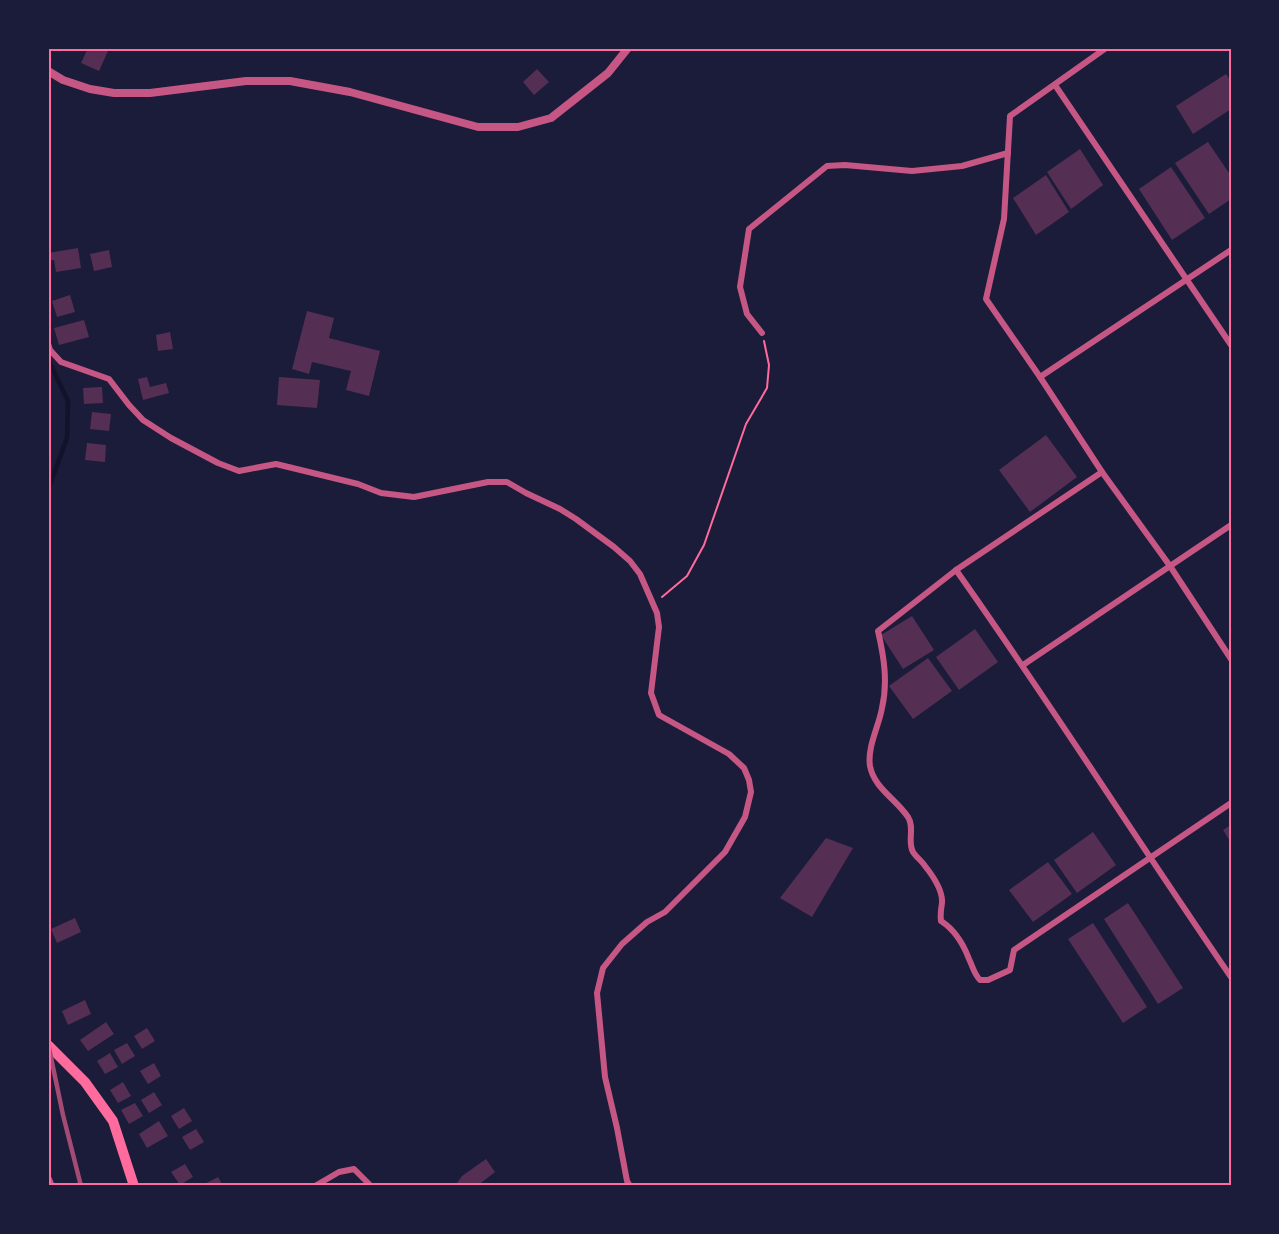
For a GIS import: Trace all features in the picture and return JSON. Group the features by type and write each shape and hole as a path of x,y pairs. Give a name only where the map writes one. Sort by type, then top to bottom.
{"highway":[{"path":"48,1045 85,1082 113,1121 134,1186"}],"street":[{"path":"48,71 63,80 90,89 114,93 150,93 246,81 290,81 350,92 478,127 518,127 551,118 608,73 628,48"},
{"path":"1106,48 1010,116 1004,219 986,299 1102,472 1170,566 1231,659"},
{"path":"1055,84 1231,345"},
{"path":"762,333 747,314 740,287 749,229 827,166 845,165 912,171 962,166 1008,153"},
{"path":"1040,377 1231,250"},
{"path":"48,344 50,350 61,362 109,379 143,420 218,463 239,471 276,464 357,484 381,493 414,497 488,482 507,482 526,494 560,509 614,547 630,561 639,574 654,604 659,627 651,693 659,715 729,754 744,768 751,792 745,817 725,852 665,912 647,922 622,945 603,968 597,993 605,1077 627,1181 630,1186"},
{"path":"1102,472 956,570 878,631 886,673 883,705 870,752 873,776 909,819 913,852 925,865 939,887 942,901 941,921 952,928 956,934 969,957 975,975 980,980 988,980 1010,970 1014,950 1231,802"},
{"path":"1023,665 1231,525"},
{"path":"956,570 1023,665 1150,859 1231,977"},
{"path":"315,1186 339,1172 354,1169 371,1186"},
{"path":"48,1177 52,1186"}],"path":[{"path":"654,604 687,576 704,544 746,424 767,388 769,365 762,333"}],"building":[{"path":"88,48 101,48 108,51 99,71 81,63"},
{"path":"537,69 549,82 534,95 523,82"},
{"path":"1226,74 1231,81 1231,109 1193,134 1176,106"},
{"path":"1208,142 1231,176 1231,199 1209,214 1175,163"},
{"path":"1080,149 1103,185 1071,209 1047,172"},
{"path":"1171,167 1205,218 1172,240 1139,189"},
{"path":"1046,175 1069,212 1036,235 1013,198"},
{"path":"78,248 81,268 56,272 54,260 48,260 48,253"},
{"path":"109,250 112,267 94,271 90,254"},
{"path":"70,295 75,312 57,317 52,301"},
{"path":"307,311 334,318 329,338 380,351 369,396 346,390 351,371 312,362 309,374 292,369"},
{"path":"84,320 89,337 59,345 54,328"},
{"path":"170,332 173,349 158,351 156,335"},
{"path":"147,377 150,387 166,383 169,393 143,400 138,379"},
{"path":"279,377 320,380 317,408 277,405"},
{"path":"102,387 103,403 84,404 83,388"},
{"path":"92,412 111,414 109,431 90,429"},
{"path":"1046,435 1077,477 1030,512 999,470"},
{"path":"87,443 106,445 105,462 85,460"},
{"path":"912,616 934,650 903,669 881,635"},
{"path":"975,629 998,662 959,690 936,657"},
{"path":"928,658 952,691 913,719 889,686"},
{"path":"1231,825 1231,843 1223,830"},
{"path":"1093,832 1116,865 1077,893 1054,860"},
{"path":"826,838 853,848 812,917 780,898"},
{"path":"1048,862 1072,894 1033,922 1009,890"},
{"path":"1128,903 1183,988 1158,1004 1104,919"},
{"path":"75,918 81,932 57,943 51,929"},
{"path":"1093,923 1147,1007 1123,1023 1068,939"},
{"path":"85,1000 91,1014 68,1025 62,1011"},
{"path":"106,1022 114,1034 88,1051 80,1040"},
{"path":"147,1028 155,1041 142,1049 134,1036"},
{"path":"127,1043 135,1056 122,1064 114,1050"},
{"path":"110,1053 118,1067 105,1074 97,1061"},
{"path":"154,1063 161,1076 148,1084 140,1071"},
{"path":"123,1082 131,1096 118,1103 110,1090"},
{"path":"154,1092 162,1105 149,1113 141,1100"},
{"path":"135,1103 143,1116 129,1124 121,1110"},
{"path":"184,1108 192,1121 179,1129 171,1116"},
{"path":"159,1121 168,1136 147,1148 139,1134"},
{"path":"196,1129 204,1142 190,1150 182,1137"},
{"path":"486,1159 495,1172 477,1186 455,1186 462,1176"},
{"path":"185,1164 193,1177 180,1185 171,1172"},
{"path":"218,1177 223,1186 201,1186"}],"waterway":[{"path":"48,359 68,401 67,438 48,490"}],"railway":[{"path":"48,1043 81,1186"}]}
